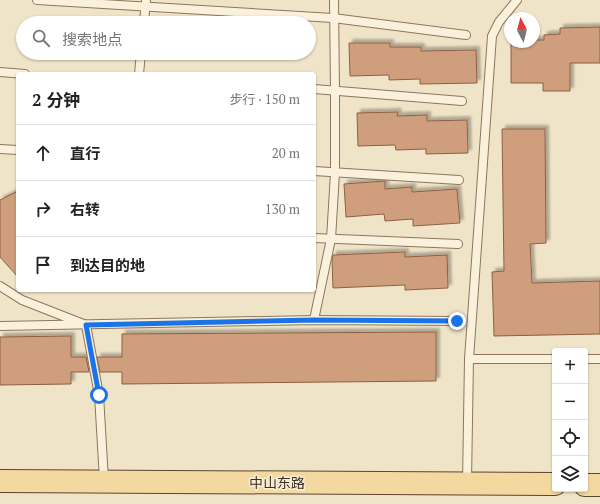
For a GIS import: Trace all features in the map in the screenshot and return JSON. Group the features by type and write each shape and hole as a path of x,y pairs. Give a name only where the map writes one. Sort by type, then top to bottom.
{"main road":[{"name":"中山东路","path":"0,481 552,484"},
{"path":"588,485 600,485"}],"lane":[{"path":"37,0 146,3 308,16"},
{"path":"314,320 331,239 335,173 336,90 333,18 334,0"},
{"path":"467,484 469,359 492,36 498,22 517,0"},
{"path":"145,16 146,3"},
{"path":"316,17 466,35"},
{"path":"139,72 140,60"},
{"path":"0,72 16,73"},
{"path":"316,89 462,101"},
{"path":"0,149 16,150"},
{"path":"316,171 459,180"},
{"path":"316,238 458,244"},
{"path":"0,286 22,300 86,325"},
{"path":"0,326 314,320 457,321"},
{"path":"86,325 99,395 104,481"},
{"path":"469,359 552,359"},
{"path":"588,359 600,359"}],"building":[{"path":"600,27 600,63 570,63 570,91 543,91 543,83 511,83 511,48 540,48 540,40 544,40 544,35 560,34 560,28"},
{"path":"349,43 390,43 390,47 421,47 421,51 476,50 477,83 420,84 420,79 389,80 389,75 350,76"},
{"path":"398,112 397,116 427,115 427,121 467,120 468,153 426,154 426,149 396,150 395,145 358,146 357,113"},
{"path":"502,129 545,129 546,243 530,244 532,283 600,281 600,334 494,336 492,272 504,271"},
{"path":"385,181 385,189 412,187 412,192 457,189 460,223 413,226 413,219 385,221 384,214 346,217 344,184"},
{"path":"16,192 16,275 0,257 0,200"},
{"path":"405,252 405,257 447,255 448,288 405,290 405,285 333,288 333,255"},
{"path":"436,332 436,381 122,384 122,372 100,372 97,357 122,357 122,334"},
{"path":"71,336 71,357 86,357 89,372 71,372 71,384 0,385 0,337"}],"route":[{"path":"99,395 86,325 314,320 457,321"}]}
